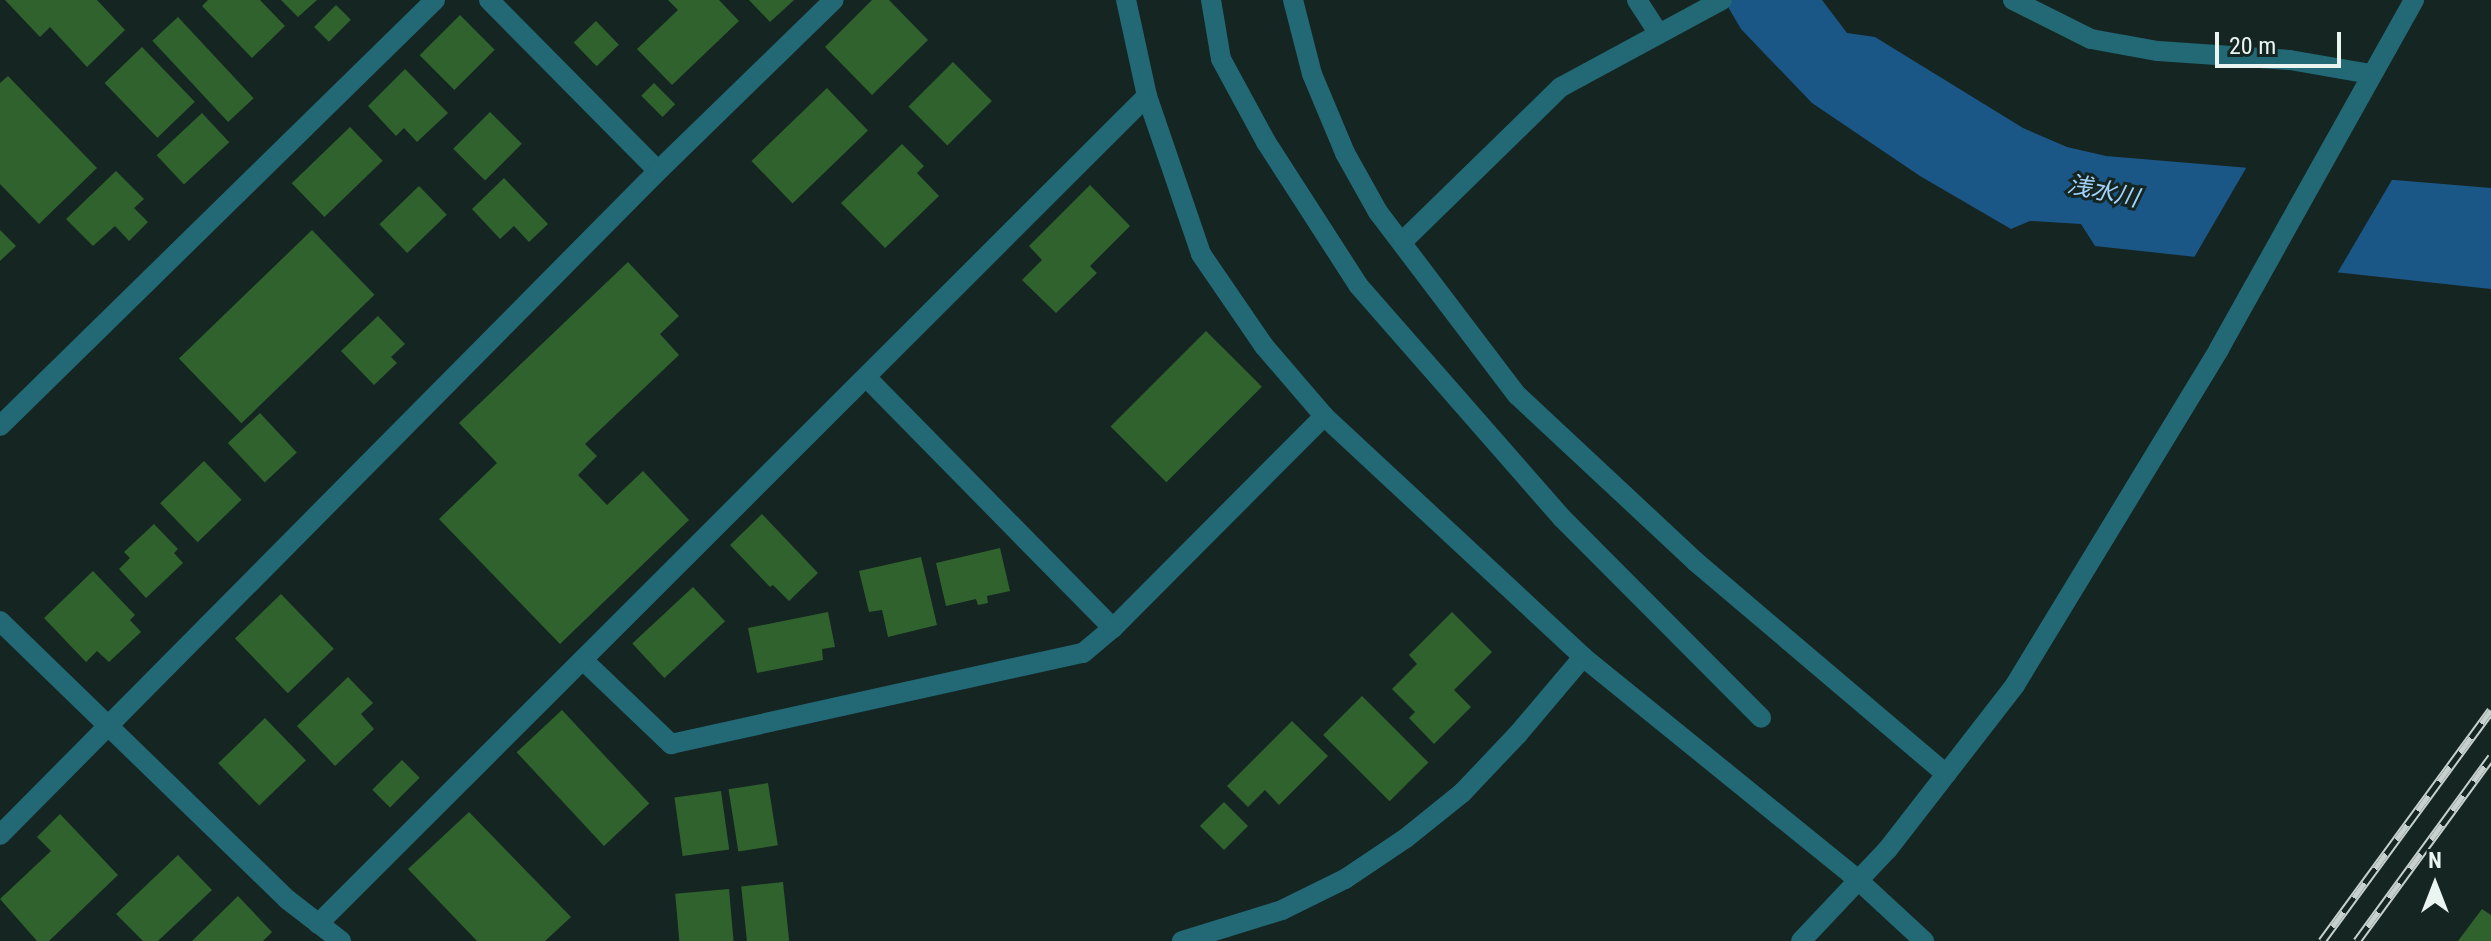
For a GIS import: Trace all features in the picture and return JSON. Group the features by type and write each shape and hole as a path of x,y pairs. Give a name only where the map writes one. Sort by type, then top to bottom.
{"street":[{"path":"0,426 435,0"},
{"path":"489,0 658,171"},
{"path":"0,835 658,171 834,0"},
{"path":"1126,0 1147,96 1201,254 1264,346 1324,416 1583,657 1858,880 1924,941"},
{"path":"1211,0 1221,59 1266,142 1358,285 1562,518 1761,718"},
{"path":"1293,0 1312,74 1345,153 1378,212 1517,395 1696,562 1946,774"},
{"path":"1637,0 1659,34"},
{"path":"2013,0 2091,39 2158,51 2290,60 2370,74"},
{"path":"1801,941 1858,880 2015,685 2219,349 2414,0"},
{"path":"1402,242 1561,87 1714,5"},
{"path":"318,924 1147,96"},
{"path":"867,378 1113,628"},
{"path":"583,660 671,744 1083,653 1113,628 1324,416"},
{"path":"0,621 288,900 341,941"},
{"path":"1182,941 1282,910 1345,879 1406,838 1462,793 1518,734 1583,657"}],"water":[{"name":"浅水川","path":"1724,0 1822,0 1847,33 1875,37 2023,128 2067,147 2106,156 2491,188 2491,289 2095,246 2081,224 2030,221 2011,229 1920,176 1812,103 1741,29"}],"pier":[{"path":"2249,163 2396,173 2335,277 2192,261"}],"building":[{"path":"5,0 97,0 125,30 87,67 50,27 40,37"},
{"path":"208,0 260,0 285,26 252,58 202,6"},
{"path":"281,0 317,0 298,17"},
{"path":"668,0 719,0 739,21 672,85 637,49 678,10"},
{"path":"749,0 794,0 770,22"},
{"path":"872,0 889,0 928,40 872,95 825,47"},
{"path":"336,5 351,20 329,42 314,27"},
{"path":"460,15 495,50 454,90 420,55"},
{"path":"178,17 254,98 228,122 152,41"},
{"path":"596,21 619,45 597,66 574,43"},
{"path":"142,47 195,102 157,138 105,83"},
{"path":"953,62 992,101 947,145 908,107"},
{"path":"405,69 448,113 417,142 404,128 396,136 368,106"},
{"path":"8,76 97,168 39,224 0,184 0,83"},
{"path":"654,83 675,104 662,117 641,96"},
{"path":"827,88 868,130 792,203 751,161"},
{"path":"490,112 522,144 485,181 453,149"},
{"path":"202,113 229,142 184,185 157,155"},
{"path":"350,127 383,161 324,217 292,183"},
{"path":"902,144 924,166 917,173 939,196 885,248 841,203"},
{"path":"116,171 144,199 134,208 148,222 129,241 115,226 93,246 66,219"},
{"path":"504,178 548,224 529,242 514,226 500,239 472,209"},
{"path":"1090,185 1130,226 1090,266 1097,273 1056,313 1022,280 1042,260 1029,246"},
{"path":"419,186 447,215 407,253 379,224"},
{"path":"0,230 16,246 0,261"},
{"path":"312,230 375,295 241,423 179,359"},
{"path":"628,262 679,316 660,334 679,355 585,444 597,456 578,475 607,505 643,471 689,520 560,644 439,519 497,463 459,423"},
{"path":"378,316 405,344 391,357 397,363 374,385 341,351"},
{"path":"1206,331 1262,387 1166,482 1111,426"},
{"path":"260,413 297,452 265,483 228,443"},
{"path":"204,461 242,500 198,542 160,503"},
{"path":"762,514 818,573 789,601 773,585 770,587 730,545"},
{"path":"154,524 178,549 174,553 183,563 146,598 119,569 130,558 124,552"},
{"path":"1000,548 1010,591 987,596 988,603 978,605 976,599 946,606 936,563"},
{"path":"921,557 937,625 888,637 882,610 869,612 859,571"},
{"path":"93,571 135,615 130,620 141,632 109,662 97,651 86,662 44,618"},
{"path":"693,587 725,621 664,678 632,644"},
{"path":"281,594 334,649 288,693 235,638"},
{"path":"828,612 835,647 822,649 823,660 757,673 748,628"},
{"path":"1452,612 1492,652 1454,690 1471,707 1434,744 1409,718 1415,712 1392,689 1417,664 1409,655"},
{"path":"348,677 373,703 361,714 374,729 335,766 297,726"},
{"path":"1362,696 1428,762 1390,801 1323,735"},
{"path":"562,710 649,804 604,846 517,752"},
{"path":"265,718 306,760 259,806 218,763"},
{"path":"1292,721 1328,756 1279,805 1265,790 1248,807 1227,786"},
{"path":"402,760 420,778 390,807 372,790"},
{"path":"768,783 778,845 738,851 728,789"},
{"path":"721,791 729,849 683,856 674,798"},
{"path":"1224,802 1248,826 1224,850 1200,826"},
{"path":"469,812 571,917 545,941 477,941 408,869"},
{"path":"60,814 118,875 49,941 37,941 0,899 51,851 37,837"},
{"path":"178,855 212,890 158,941 143,941 116,914"},
{"path":"783,882 789,941 747,941 741,886"},
{"path":"729,889 734,941 679,941 675,894"},
{"path":"238,896 272,932 263,941 192,941"},
{"path":"2482,909 2491,915 2491,941 2458,941"}],"railway":[{"path":"2322,941 2491,710"},
{"path":"2357,941 2491,757"}]}
